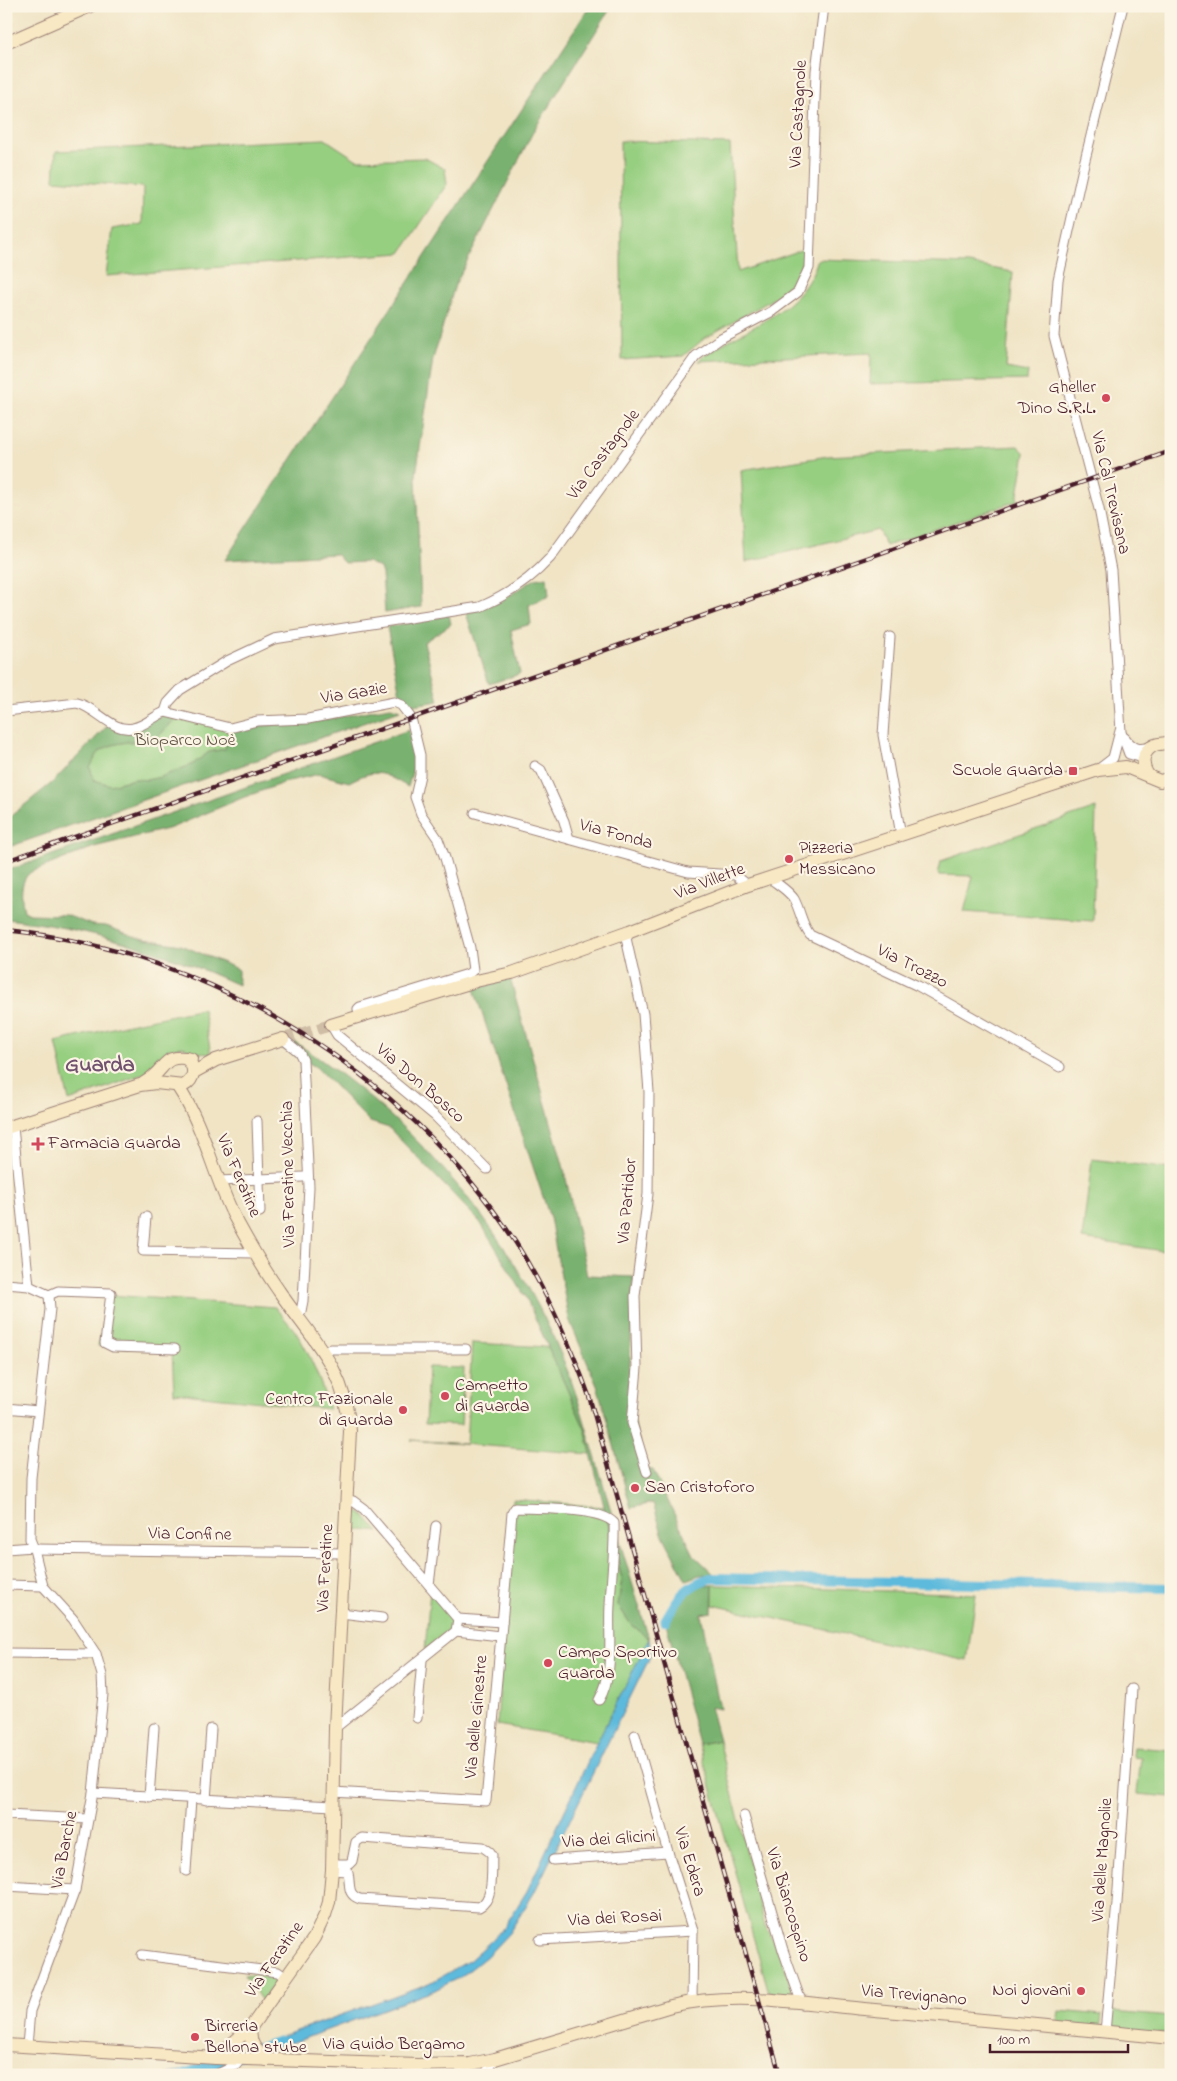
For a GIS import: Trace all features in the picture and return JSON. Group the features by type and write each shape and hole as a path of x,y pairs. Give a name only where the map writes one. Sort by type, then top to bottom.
{"street":[{"path":"6,43 90,6"},
{"name":"Via Castagnole","path":"165,712 168,703 180,690 227,660 274,639 480,607 499,598 536,572 550,558 696,356 721,338 772,312 798,292 808,268 816,71 824,6"},
{"name":"Via Cal Trevisana","path":"1122,6 1082,168 1058,280 1054,336 1099,509 1111,570 1121,730 1129,754 1143,760"},
{"path":"890,636 883,735 901,834"},
{"name":"Via Gazie","path":"165,712 230,728 257,721 308,719 394,702 407,710 411,718 420,755 420,775 415,796 421,814 438,839 445,858 470,948 473,970 468,974 360,1007 358,1009 361,1016"},
{"path":"6,711 77,703 86,705 123,728 133,728 165,712"},
{"path":"1121,730 1136,749 1141,750 1165,745"},
{"name":"Via Cal Trevisana","path":"1099,769 1113,758 1121,730"},
{"path":"1149,776 1144,767 1143,760 1147,751 1165,745"},
{"name":"Via Villette","path":"331,1025 512,973 630,931 748,885 1099,769 1116,761 1128,759 1143,760"},
{"path":"535,766 541,770 564,821 569,839"},
{"name":"Via Villette","path":"1099,769 1126,767 1160,781 1169,779"},
{"name":"Via Fonda","path":"475,813 688,872 735,875 748,885"},
{"name":"Via Trozzo","path":"770,878 793,897 801,923 810,935 918,986 1060,1067"},
{"name":"Via Partidor","path":"630,931 626,938 644,1014 649,1092 648,1194 634,1296 638,1368 632,1423 647,1472"},
{"name":"Via Don Bosco","path":"331,1025 337,1035 435,1116 487,1169"},
{"path":"29,1286 9,1128 140,1086 156,1083 174,1086 186,1085 192,1076 216,1060 283,1039"},
{"name":"Via Feratine Vecchia","path":"283,1039 299,1052 302,1060 310,1177 303,1301 301,1311 297,1316"},
{"path":"140,1086 155,1076 174,1057 216,1060"},
{"path":"185,1058 191,1064 192,1076"},
{"path":"165,1064 164,1077 174,1086"},
{"name":"Via Feratine","path":"192,1076 192,1110"},
{"name":"Via Feratine","path":"174,1086 192,1110 218,1181 254,1253 280,1293 324,1352 338,1378 349,1418 350,1443 335,1728 332,1867 329,1902 314,1938 247,2034 216,2058"},
{"path":"257,1121 260,1212"},
{"path":"218,1181 302,1178"},
{"path":"146,1217 143,1251 254,1253"},
{"path":"6,1284 29,1286 49,1295 58,1291 110,1293 105,1343 113,1347 175,1349"},
{"name":"Via Barche","path":"27,2046 30,2012 75,1890 93,1793 103,1694 102,1675 96,1654 73,1619 43,1586 29,1533 38,1411 50,1308 49,1295"},
{"path":"324,1352 330,1349 466,1349"},
{"path":"6,1408 38,1411"},
{"path":"347,1499 364,1509 458,1619 502,1622"},
{"name":"Via delle Ginestre","path":"333,1792 486,1801 500,1636 514,1508 591,1513 610,1519 614,1524 609,1658 604,1692 599,1700"},
{"path":"429,1585 436,1526"},
{"name":"Via Confine","path":"6,1549 344,1553"},
{"path":"6,1585 43,1586"},
{"path":"341,1613 382,1618"},
{"path":"335,1728 456,1631 458,1619"},
{"name":"Via delle Ginestre","path":"456,1631 500,1636"},
{"path":"6,1653 96,1654"},
{"path":"417,1718 422,1660"},
{"name":"Via delle Magnolie","path":"1105,2032 1117,1903 1132,1689"},
{"path":"149,1797 154,1728"},
{"path":"206,1800 211,1730"},
{"name":"Via Edera","path":"635,1735 668,1852 693,1931 692,2001"},
{"path":"93,1793 333,1806"},
{"path":"186,1871 191,1799"},
{"path":"6,1815 88,1819"},
{"name":"Via Biancospino","path":"744,1816 782,1950 802,2004"},
{"path":"362,1838 483,1847 492,1855 488,1900 479,1907 360,1899 351,1894 349,1890 348,1873 332,1867 349,1864 352,1861 356,1842 362,1838"},
{"name":"Via dei Glicini","path":"553,1860 668,1852"},
{"path":"6,1886 75,1890"},
{"name":"Via dei Rosai","path":"540,1940 693,1931"},
{"path":"142,1955 278,1972 286,1977"},
{"name":"Via Guido Bergamo","path":"6,2045 216,2058 417,2065 457,2064 495,2059 692,2001 745,1999 802,2004"},
{"name":"Via Trevignano","path":"802,2004 1171,2038"},
{"path":"216,2075 236,2065 242,2059 236,2052 247,2034"},
{"path":"247,2034 254,2047 267,2060"},
{"path":"485,2075 495,2059"},
{"path":"457,2064 470,2075"}],"green space":[{"path":"590,6 612,6 534,130 455,285 433,359 416,475 421,607 385,613 380,568 367,562 344,563 336,554 225,560"},
{"path":"325,139 357,160 425,158 445,169 447,184 401,253 106,276 112,229 142,224 143,187 54,180 56,151"},
{"path":"620,141 730,144 738,272 804,249 802,263 796,275 778,296 705,338 683,356 622,360"},
{"path":"818,259 969,264 1013,272 1006,368 1028,372 1027,380 870,384 871,353 698,361 781,310 793,300 812,275"},
{"path":"1018,446 1025,453 1017,501 886,546 878,530 746,562 741,470 828,456"},
{"path":"547,577 549,596 529,605 531,624 511,630 520,674 489,684 466,613 501,601 535,579"},
{"path":"449,615 451,624 424,642 439,701 413,705 406,697 400,694 387,627"},
{"path":"391,707 400,710 6,848 6,820 53,782 110,723 119,729 163,715 178,716 154,741 119,743 100,751 90,768 94,780 110,785 134,779 147,780 161,777 193,764 209,752 225,749 231,729 318,721"},
{"name":"Bioparco Noè","path":"178,716 231,729 225,749 209,752 193,764 161,777 147,780 134,779 110,785 94,780 90,768 98,753 103,749 125,742 154,741"},
{"path":"409,730 416,758 408,787 386,775 373,773 349,782 319,774 289,781 242,798 171,828 94,847 31,872 24,880 22,890 23,906 24,911 30,914 66,915 92,925 106,926 139,938 181,945 238,969 238,985 182,962 125,943 66,928 6,919 6,871"},
{"path":"1096,808 1093,921 964,912 973,876 938,875 941,861"},
{"path":"510,978 563,1165 587,1275 634,1277 628,1403 647,1469 653,1470 694,1555 714,1574 699,1575 686,1580 662,1533 653,1503 631,1508 598,1388 569,1319 550,1218 474,989"},
{"path":"203,1009 211,1054 198,1053 183,1047 168,1049 146,1073 69,1101 56,1042 129,1024"},
{"path":"295,1042 337,1071 376,1103 413,1137 448,1174 508,1254 534,1297 570,1376 649,1639 630,1623 618,1605 622,1579 585,1429 526,1298 480,1222 389,1128 370,1122 316,1067 280,1047"},
{"path":"1092,1159 1171,1169 1171,1252 1082,1239"},
{"path":"110,1295 275,1307 295,1331 311,1359 329,1409 174,1393 172,1350 98,1346"},
{"path":"472,1343 548,1347 585,1429 591,1454 411,1440 466,1444"},
{"name":"Campetto di Guarda","path":"428,1367 464,1368 461,1425 425,1424"},
{"path":"513,1499 604,1507 622,1579 618,1605 630,1623 649,1639 597,1742 497,1725"},
{"path":"358,1511 379,1532 353,1529 354,1513"},
{"path":"701,1585 713,1585 712,1612 701,1614 720,1709 710,1707 719,1740 699,1744 666,1623 684,1596"},
{"path":"713,1585 976,1594 967,1661 713,1605"},
{"path":"430,1591 454,1619 452,1627 425,1650"},
{"path":"719,1740 765,1926 781,1956 794,1994 769,1993 699,1744"},
{"path":"1134,1747 1171,1750 1171,1797 1137,1794 1141,1757 1133,1756"},
{"path":"244,1975 272,1977 275,1983 262,2001"},
{"path":"1060,2011 1102,2015 1100,2028 1058,2023"},
{"path":"1113,2012 1171,2017 1171,2034 1116,2029 1112,2022"}],"water":[{"path":"649,1639 651,1655 534,1893 509,1933 487,1956 462,1976 433,1991 300,2040 269,2049 266,2042 430,1983 470,1960 505,1926 527,1891 597,1742"},
{"path":"208,2062 210,2069 193,2075 167,2075"}],"waterway":[{"path":"665,1621 688,1589 710,1578 1171,1588"},
{"path":"182,2075 280,2041"}],"tunnel":[{"path":"283,1039 331,1025"}],"railway":[{"path":"6,861 1171,451"},
{"path":"6,930 82,943 157,964 228,993 296,1030 359,1074 418,1124 470,1181 516,1243 557,1318 589,1396 780,2075"}],"place":[{"name":"Gheller Dino S.R.L.","path":"1106,398"},
{"name":"Scuole Guarda","path":"1073,771"},
{"name":"Pizzeria Messicano","path":"789,859"},
{"name":"Farmacia Guarda","path":"38,1144"},
{"name":"Campetto di Guarda","path":"445,1396"},
{"name":"Centro Frazionale di Guarda","path":"403,1410"},
{"name":"San Cristoforo","path":"635,1488"},
{"name":"Campo Sportivo Guarda","path":"548,1663"},
{"name":"Noi giovani","path":"1081,1991"},
{"name":"Birreria Bellona stube","path":"195,2037"}],"district":[{"name":"Guarda","path":"100,1066"}]}
